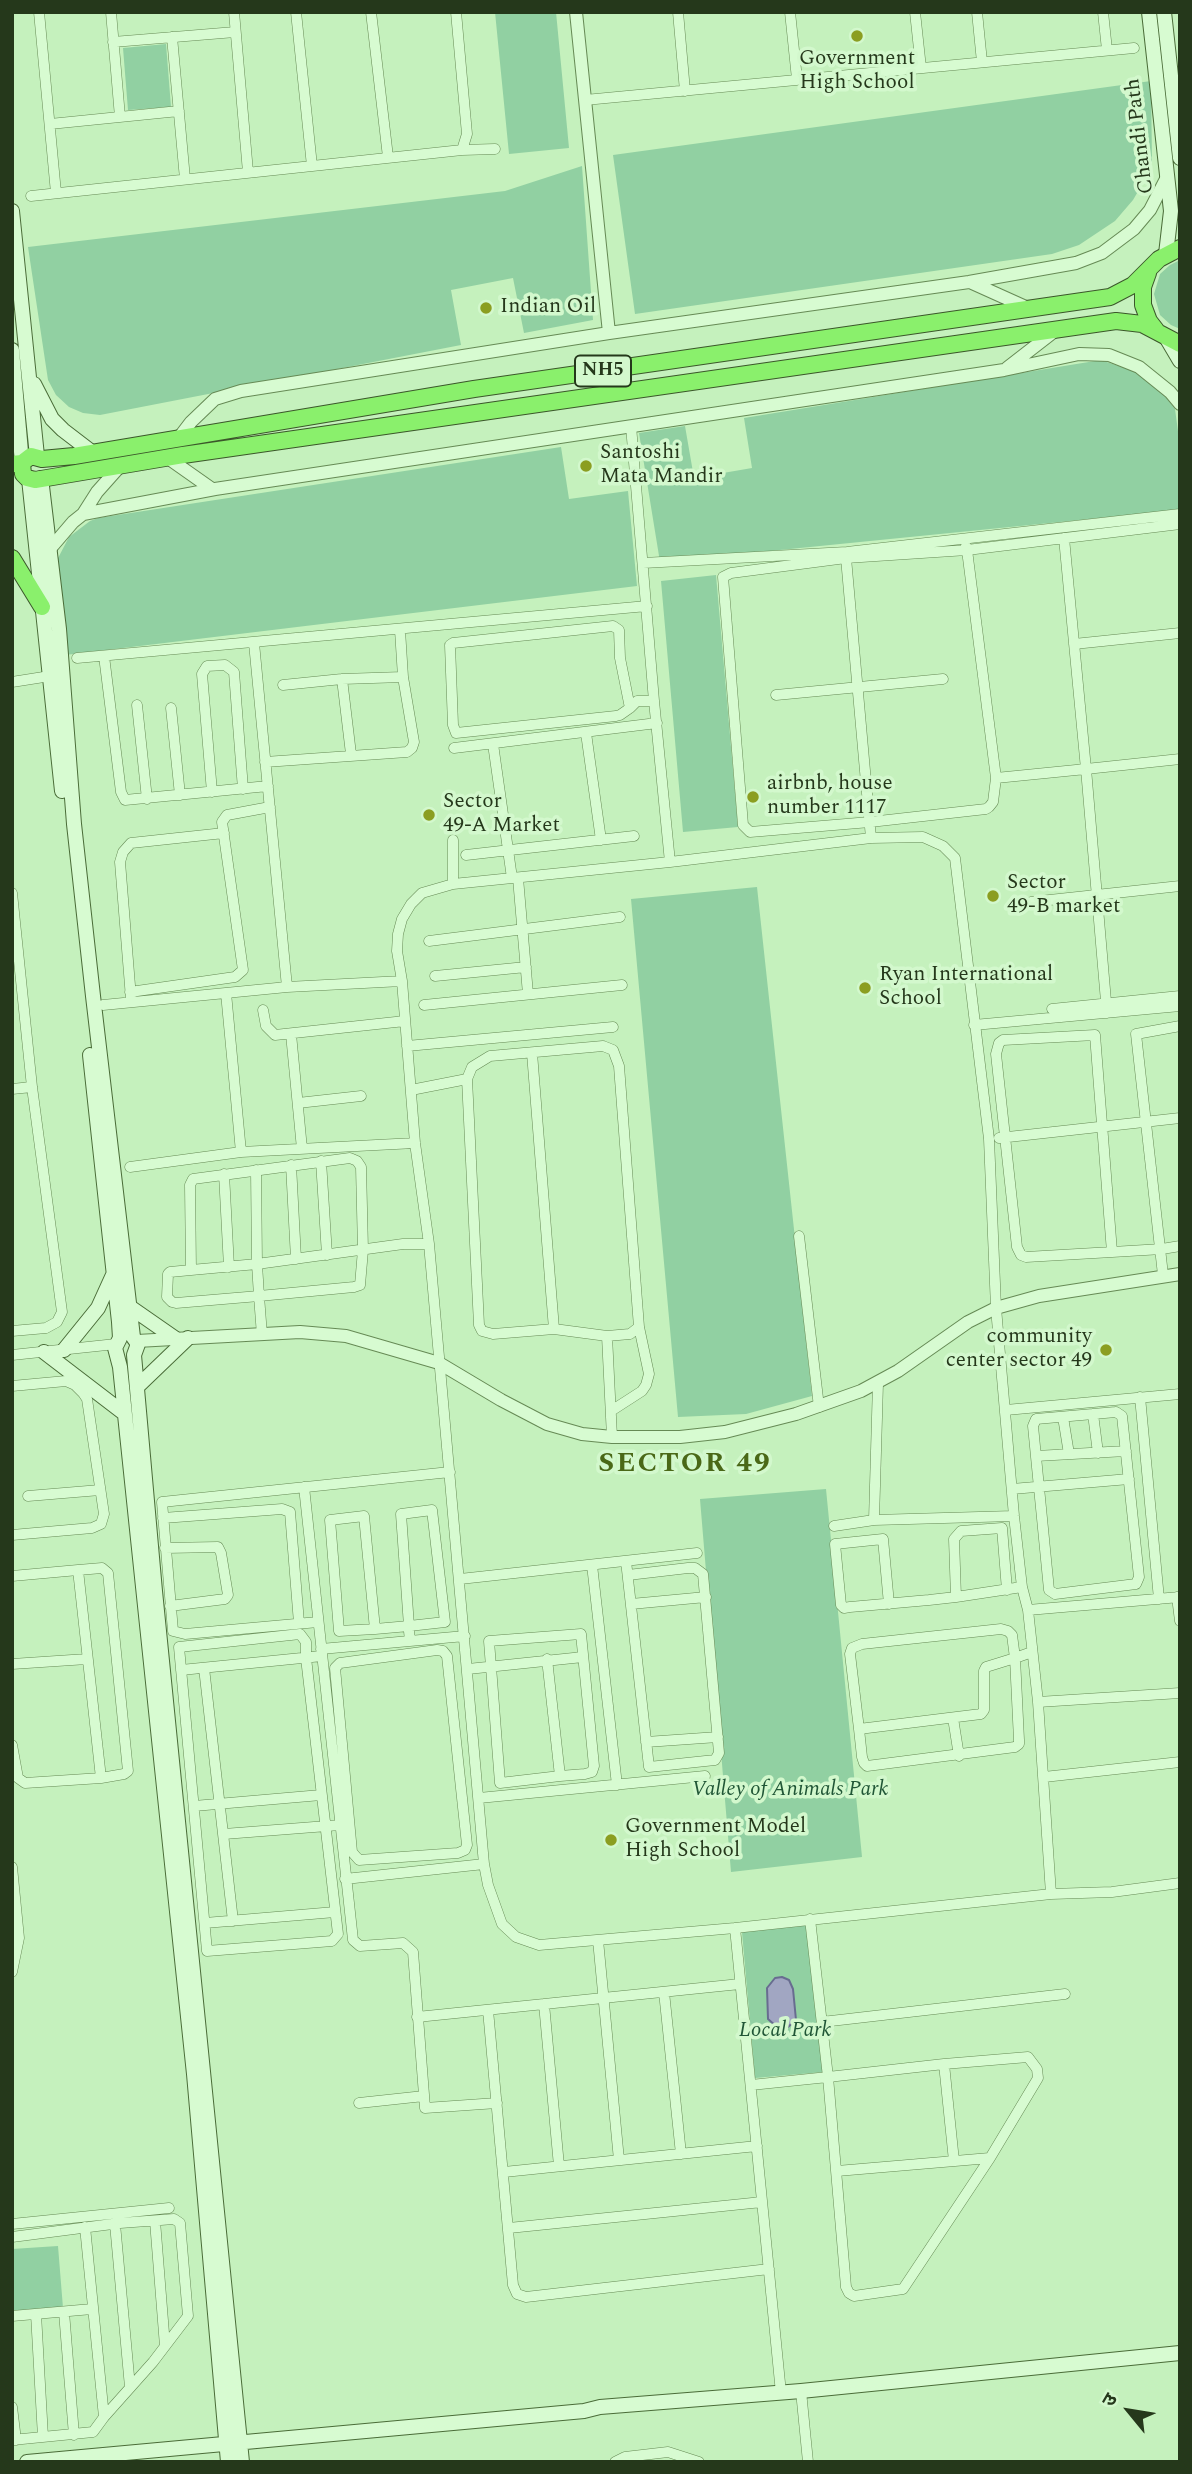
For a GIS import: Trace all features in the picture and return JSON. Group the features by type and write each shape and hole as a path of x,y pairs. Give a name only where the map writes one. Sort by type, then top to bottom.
{"highway":[{"name":"NH5","path":"28,470 93,453 474,389 1110,298 1133,285 1153,265 1173,251"},
{"path":"1153,265 1143,288 1143,304 1149,321 1169,339"},
{"name":"NH5","path":"28,470 121,465 1126,321 1142,324 1169,339"},
{"path":"12,558 42,607"}],"main road":[{"name":"Chandi Path","path":"1149,12 1173,251"},
{"name":"Chandi Path","path":"1164,12 1175,73 1180,158"},
{"path":"12,211 28,373 28,470 49,550 59,629 74,824 130,1307 126,1345 125,1414 194,2074 200,2166 233,2442 242,2462"},
{"path":"1169,339 1180,361"},
{"path":"12,350 14,391 28,470 114,1273 126,1345 137,1387 233,2442 228,2462"},
{"path":"28,373 52,419 93,453"},
{"path":"64,1350 98,1308 114,1273"},
{"path":"130,1307 182,1339 137,1387"},
{"path":"44,1352 125,1414"},
{"path":"27,2462 178,2455 233,2442 584,2411 600,2407 781,2393 1180,2353"}],"street":[{"path":"39,12 56,193"},
{"path":"111,12 120,117"},
{"path":"234,12 248,172"},
{"path":"296,12 312,166"},
{"path":"372,12 388,157"},
{"path":"456,12 467,134 461,150"},
{"path":"576,12 609,333"},
{"path":"678,12 685,92"},
{"path":"790,12 797,79"},
{"path":"915,12 921,68"},
{"path":"977,12 982,62"},
{"path":"1103,12 1107,50"},
{"path":"113,42 235,32"},
{"path":"172,37 185,179"},
{"path":"585,100 1133,48"},
{"path":"50,124 179,111"},
{"path":"32,196 388,157 495,149"},
{"path":"178,439 215,399 241,391 609,333 969,282 1076,263 1102,253 1143,220 1157,200 1167,177"},
{"path":"969,282 1030,309"},
{"path":"1004,370 1058,330"},
{"path":"83,514 212,489 1004,370 1079,354 1109,355 1139,367 1170,392 1180,404"},
{"path":"631,425 670,862"},
{"path":"167,458 212,489"},
{"path":"49,550 83,514 97,492 121,465"},
{"path":"966,544 996,778 993,802 985,809 870,822 754,832 746,830 743,825 722,582 726,574 1180,514"},
{"path":"643,563 1064,538 1180,524"},
{"path":"1064,538 1107,1009"},
{"path":"846,558 871,838"},
{"path":"78,658 646,606"},
{"path":"630,708 620,658 619,630 613,626 450,645 453,725 456,733 616,716 630,708 637,701 654,701"},
{"path":"265,762 407,752 412,748 414,742 403,677 400,630"},
{"path":"1074,644 1180,633"},
{"path":"254,643 287,987"},
{"path":"104,656 122,796 125,800 268,786"},
{"path":"212,792 202,674 207,666 225,665 233,672 243,789"},
{"path":"12,681 50,676"},
{"path":"283,685 403,677"},
{"path":"342,679 351,754"},
{"path":"776,695 943,679"},
{"path":"137,705 148,799"},
{"path":"171,708 180,795"},
{"path":"454,748 657,723"},
{"path":"586,733 601,840"},
{"path":"493,744 508,851 524,930 528,994"},
{"path":"996,778 1180,759"},
{"path":"103,1005 235,977 243,970 222,822 227,815 270,807"},
{"path":"131,997 120,862 126,847 131,843 224,833"},
{"path":"466,855 634,836"},
{"path":"1051,1894 1038,1702 1014,1516 996,1308 989,1139 955,858 943,846 923,837 871,838 453,884 422,893 402,919 397,951 402,981 415,1143 429,1244 484,1864 502,1924 516,1937 539,1945 735,1928 1051,1894 1112,1892 1180,1883"},
{"path":"453,839 453,884"},
{"path":"1031,902 1180,886"},
{"path":"12,893 32,1087 62,1312 57,1322 46,1328 12,1331"},
{"path":"429,941 620,917"},
{"path":"435,976 526,967"},
{"path":"131,997 402,981"},
{"path":"424,1005 622,985"},
{"path":"226,993 241,1152"},
{"path":"974,1025 1107,1009 1180,996"},
{"path":"1052,1009 1180,1006"},
{"path":"263,1010 269,1031 275,1035 405,1021"},
{"path":"1163,1275 1136,1034 1180,1026"},
{"path":"407,1046 612,1027"},
{"path":"291,1034 302,1149"},
{"path":"1112,1252 1095,1035 1012,1038 999,1043 996,1054 1017,1247 1021,1255 1027,1257 1112,1252 1162,1249 1180,1246"},
{"path":"611,1411 642,1391 649,1374 639,1327 617,1058 613,1050 603,1046 490,1056 472,1067 467,1079 479,1325 482,1331 493,1334 554,1329 607,1336 630,1334 639,1327"},
{"path":"532,1053 554,1329"},
{"path":"411,1090 467,1079"},
{"path":"12,1089 32,1087"},
{"path":"298,1103 361,1096"},
{"path":"989,1139 1180,1118"},
{"path":"130,1167 241,1152 415,1143"},
{"path":"191,1270 190,1185 193,1180 198,1177 321,1161 350,1158 357,1161 361,1167 363,1250 360,1285 172,1302 167,1297 170,1272 257,1264 327,1255 363,1250 403,1244 429,1244"},
{"path":"321,1161 327,1255"},
{"path":"291,1165 296,1259"},
{"path":"256,1170 257,1264 262,1335"},
{"path":"225,1174 229,1267"},
{"path":"799,1237 819,1407"},
{"path":"12,1355 182,1339 300,1332 346,1336 439,1363 547,1424 582,1434 612,1437 680,1437 725,1432 819,1407 878,1382 968,1322 996,1308 1039,1296 1180,1274"},
{"path":"607,1336 612,1437"},
{"path":"12,1386 66,1381 83,1393 87,1399 104,1514 101,1524 92,1528 12,1535"},
{"path":"874,1520 878,1382"},
{"path":"1006,1410 1180,1394"},
{"path":"1140,1397 1159,1599"},
{"path":"1116,1412 1122,1416 1139,1577 1136,1584 1055,1594 1049,1590 1033,1426 1036,1419 1063,1417 1116,1412"},
{"path":"1093,1414 1098,1453"},
{"path":"1063,1417 1069,1454"},
{"path":"1036,1456 1126,1451"},
{"path":"318,1622 177,1633 173,1631 162,1502 450,1472"},
{"path":"1012,1489 1129,1479"},
{"path":"304,1488 353,1940 360,1946 403,1943 413,1952 424,2106 428,2109 497,2103"},
{"path":"28,1496 100,1490"},
{"path":"163,1518 282,1509 290,1512 299,1623"},
{"path":"375,1629 364,1516 330,1520 339,1631 375,1629 409,1626 445,1622 432,1510 401,1514 409,1626 410,1641"},
{"path":"834,1526 874,1520 1014,1516"},
{"path":"956,1597 954,1539 961,1531 1002,1528 1007,1590"},
{"path":"889,1604 884,1541 881,1538 835,1544 841,1605 844,1608 889,1604 956,1597 1023,1587"},
{"path":"165,1548 218,1547 228,1595 225,1599 170,1606"},
{"path":"460,1578 697,1553"},
{"path":"626,1561 649,1768 715,1760 719,1753 718,1737 703,1574 695,1568 628,1575"},
{"path":"592,1564 617,1785"},
{"path":"12,1576 102,1569 108,1573 129,1766 124,1774 101,1778 25,1783 18,1778 12,1745"},
{"path":"78,1570 101,1778"},
{"path":"631,1604 705,1597"},
{"path":"1028,1610 1179,1597 1180,1621"},
{"path":"1000,1629 1012,1635 1015,1658 1019,1745 959,1756 867,1766 863,1763 850,1654 856,1645 1000,1629"},
{"path":"295,1634 304,1637 306,1658 338,1934 332,1941 207,1951 179,1647 295,1634"},
{"path":"581,1634 594,1766 592,1772 500,1783 490,1667 489,1641 581,1634"},
{"path":"181,1670 306,1658 321,1653 465,1636"},
{"path":"443,1651 447,1656 450,1692 466,1850 458,1853 372,1860 355,1858 352,1852 335,1668 340,1663 443,1651"},
{"path":"859,1730 981,1714 984,1710 986,1667 1032,1651"},
{"path":"468,1669 583,1657"},
{"path":"547,1659 560,1776"},
{"path":"12,1664 87,1660"},
{"path":"204,1668 233,1921"},
{"path":"450,1692 469,1689"},
{"path":"1038,1702 1180,1693"},
{"path":"953,1718 959,1756"},
{"path":"646,1742 718,1737"},
{"path":"1044,1777 1180,1762"},
{"path":"479,1798 705,1776"},
{"path":"194,1806 321,1795"},
{"path":"224,1834 340,1825"},
{"path":"345,1879 484,1864"},
{"path":"12,1867 19,1938 12,1972"},
{"path":"205,1923 335,1912"},
{"path":"751,2085 828,2077 944,2064 1028,2057 1037,2069 1038,2078 990,2158 903,2289 854,2295 849,2293 846,2287 828,2077 810,1919"},
{"path":"735,1928 781,2393"},
{"path":"598,1940 619,2160"},
{"path":"417,2017 740,1984"},
{"path":"664,1992 681,2154"},
{"path":"822,2022 1065,1994"},
{"path":"544,2004 559,2166"},
{"path":"488,2010 513,2286 517,2294 526,2297 769,2269"},
{"path":"944,2064 954,2161"},
{"path":"359,2103 424,2096"},
{"path":"504,2172 757,2146"},
{"path":"837,2171 990,2158"},
{"path":"509,2228 762,2202"},
{"path":"12,2224 169,2208"},
{"path":"12,2237 85,2227 174,2220 180,2223 188,2296 186,2321 93,2432 14,2440 12,2407"},
{"path":"155,2221 165,2346"},
{"path":"115,2224 130,2387"},
{"path":"85,2227 104,2417"},
{"path":"12,2316 92,2309"},
{"path":"64,2312 74,2435"},
{"path":"36,2314 43,2437"},
{"path":"801,2391 808,2462"},
{"path":"615,2462 625,2457 646,2458 668,2452 696,2461"}],"green space":[{"path":"495,12 556,12 569,148 509,154"},
{"path":"166,44 171,107 128,110 123,48"},
{"path":"1151,81 1152,164 1147,176 1133,200 1115,221 1079,245 1052,254 635,314 613,155"},
{"path":"582,166 593,320 524,333 513,278 451,290 461,345 100,415 83,413 69,407 56,395 48,380 28,247 505,191"},
{"path":"1180,260 1180,329 1160,315 1154,294 1160,274"},
{"path":"1101,360 1136,372 1162,392 1175,409 1180,446 1180,510 660,562 639,433 685,426 694,478 752,468 744,418"},
{"path":"561,447 569,499 628,491 637,586 65,655 57,560 69,537 90,521"},
{"path":"716,575 738,827 683,832 661,581"},
{"path":"757,887 812,1396 746,1414 678,1417 631,899"},
{"name":"Valley of Animals Park","path":"826,1489 862,1857 731,1872 700,1499"},
{"name":"Local Park","path":"807,1924 823,2072 755,2078 742,1932"},
{"path":"58,2246 63,2308 12,2311 12,2249"}],"water":[{"path":"775,1978 789,1980 793,1989 796,2020 788,2027 777,2027 768,2019 767,1988"}],"place":[{"name":"Government High School","path":"857,36"},
{"name":"Indian Oil","path":"486,308"},
{"name":"Santoshi Mata Mandir","path":"586,466"},
{"name":"airbnb, house number 1117","path":"753,797"},
{"name":"Sector 49-A Market","path":"429,815"},
{"name":"Sector 49-B market","path":"993,896"},
{"name":"Ryan International School","path":"865,988"},
{"name":"community center sector 49","path":"1106,1350"},
{"name":"Government Model High School","path":"611,1840"}],"district":[{"name":"SECTOR 49","path":"685,1466"}]}
